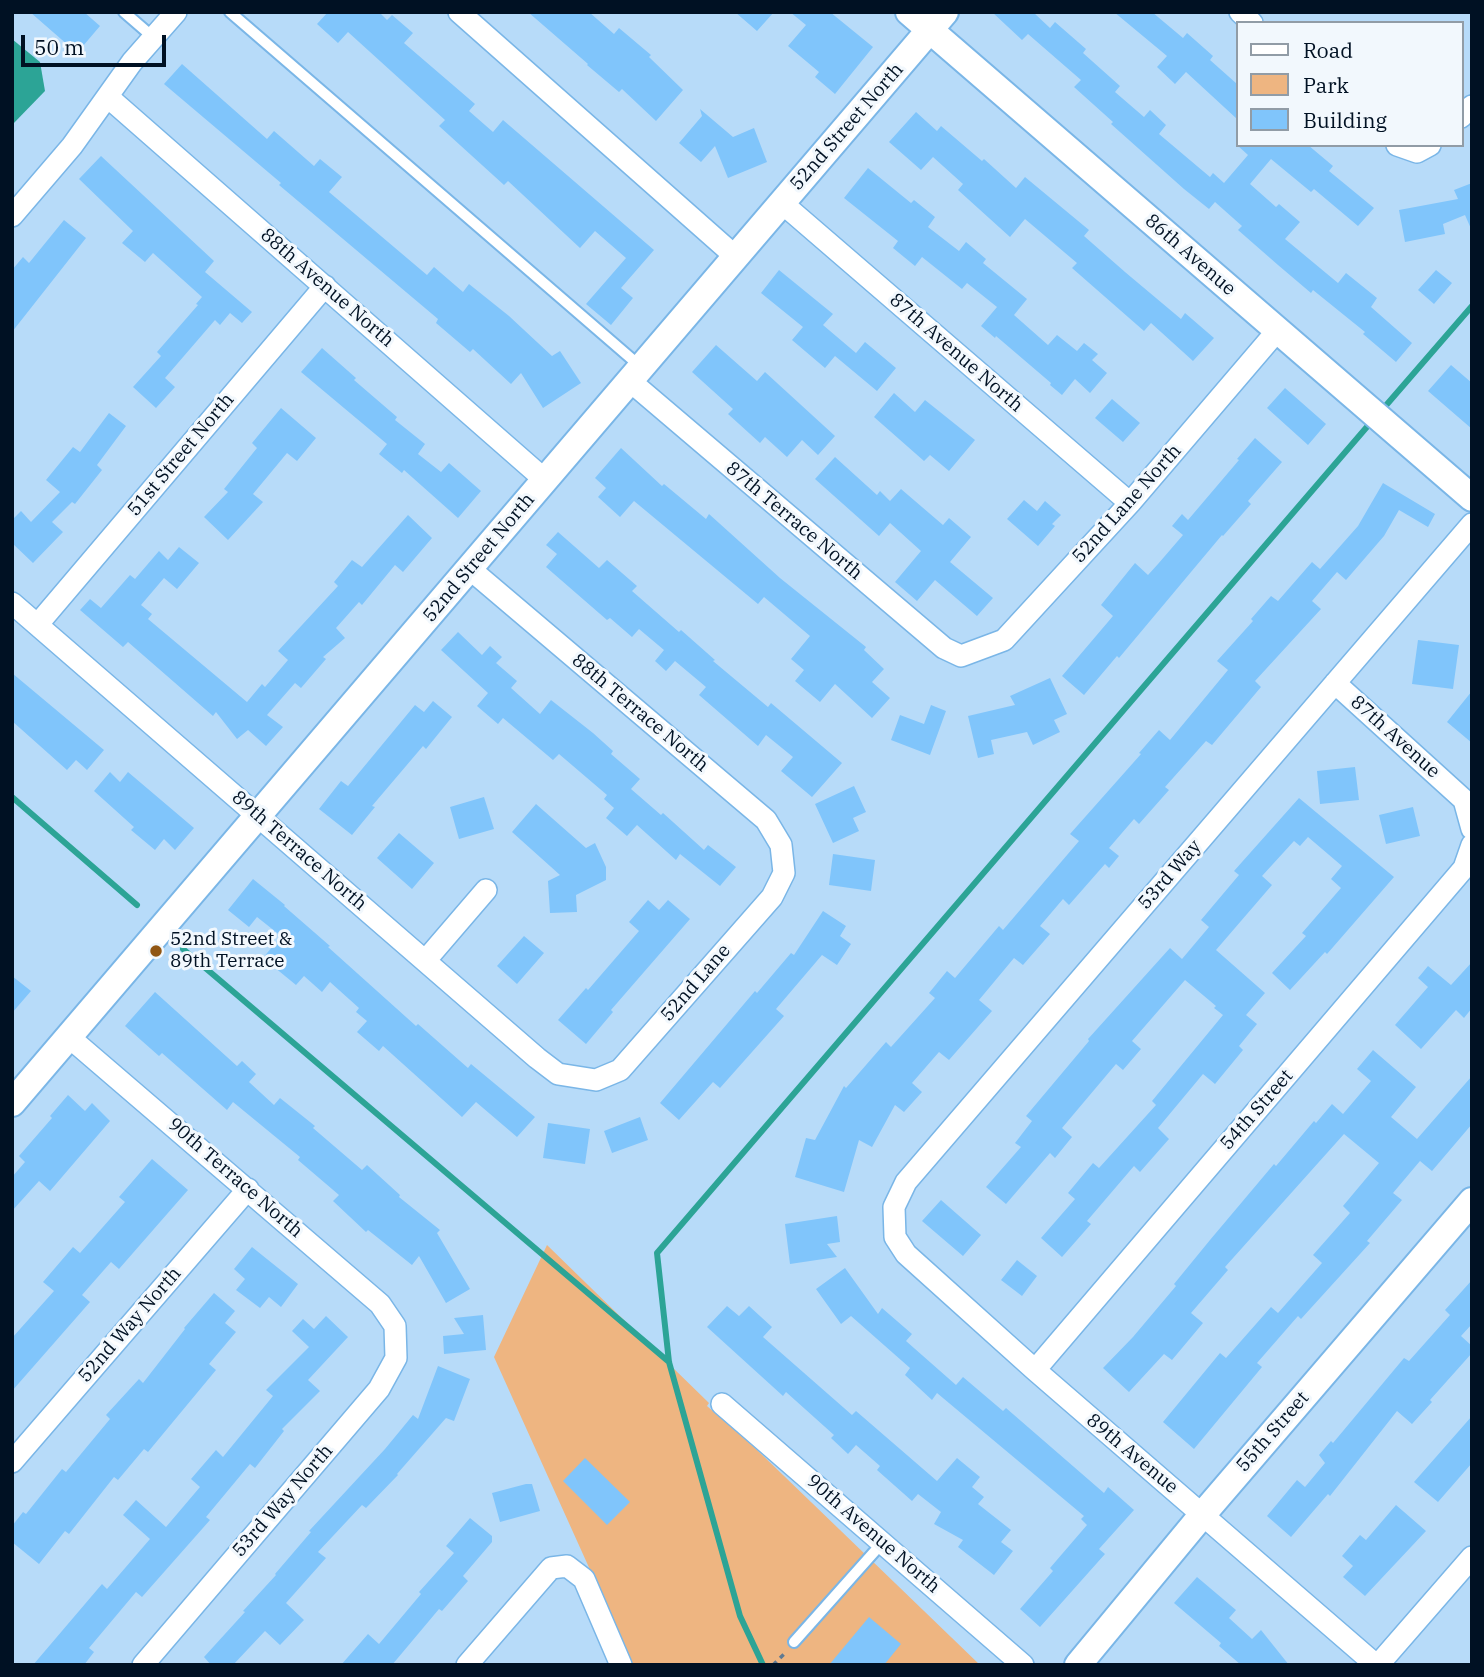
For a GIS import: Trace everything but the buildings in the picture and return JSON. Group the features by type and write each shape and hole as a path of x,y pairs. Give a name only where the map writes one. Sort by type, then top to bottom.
{"street":[{"path":"12,216 72,146 132,62 176,12"},
{"path":"459,12 736,257"},
{"name":"86th Avenue","path":"909,12 938,21 1277,331 1472,498"},
{"name":"52nd Street North","path":"12,1103 938,21"},
{"name":"88th Avenue North","path":"108,97 545,480"},
{"name":"87th Avenue North","path":"782,203 1130,503"},
{"name":"51st Street North","path":"38,624 325,286"},
{"name":"52nd Lane North","path":"961,656 1004,640 1130,503 1277,331"},
{"name":"87th Terrace North","path":"636,374 944,648 961,656"},
{"name":"53rd Way","path":"895,1237 894,1207 906,1182 1472,524"},
{"name":"88th Terrace North","path":"470,569 766,820 781,845 784,873"},
{"name":"89th Terrace North","path":"12,603 558,1073 596,1080"},
{"name":"87th Avenue","path":"1335,683 1464,800 1472,829"},
{"name":"54th Street","path":"1035,1370 1464,868 1472,845"},
{"name":"52nd Lane","path":"596,1080 620,1070 772,897 784,873"},
{"path":"425,961 486,890"},
{"name":"90th Terrace North","path":"69,1037 380,1304 395,1326"},
{"name":"52nd Way North","path":"12,1462 248,1189"},
{"name":"55th Street","path":"1078,1665 1203,1514 1472,1201"},
{"name":"89th Avenue","path":"895,1237 906,1254 1035,1370 1377,1665"},
{"name":"53rd Way North","path":"143,1665 379,1388 397,1358 395,1326"},
{"name":"90th Avenue North","path":"722,1404 1023,1665"},
{"path":"1377,1665 1472,1557"},
{"path":"467,1665 551,1567 568,1566 584,1579 621,1665"}],"lane":[{"path":"124,12 154,38"},
{"path":"230,12 636,374"},
{"path":"794,1642 883,1542"}],"green space":[{"path":"547,1245 709,1403 707,1406 755,1448 980,1665 633,1665 494,1357"}],"shaded area":[{"path":"12,39 40,62 45,91 12,125"}],"waterway":[{"path":"1382,410 1472,306"},
{"path":"763,1665 740,1616 669,1362 657,1253 1372,421"},
{"path":"12,797 137,905"},
{"path":"183,949 669,1362"}],"place":[{"name":"52nd Street & 89th Terrace","path":"156,951"}]}
